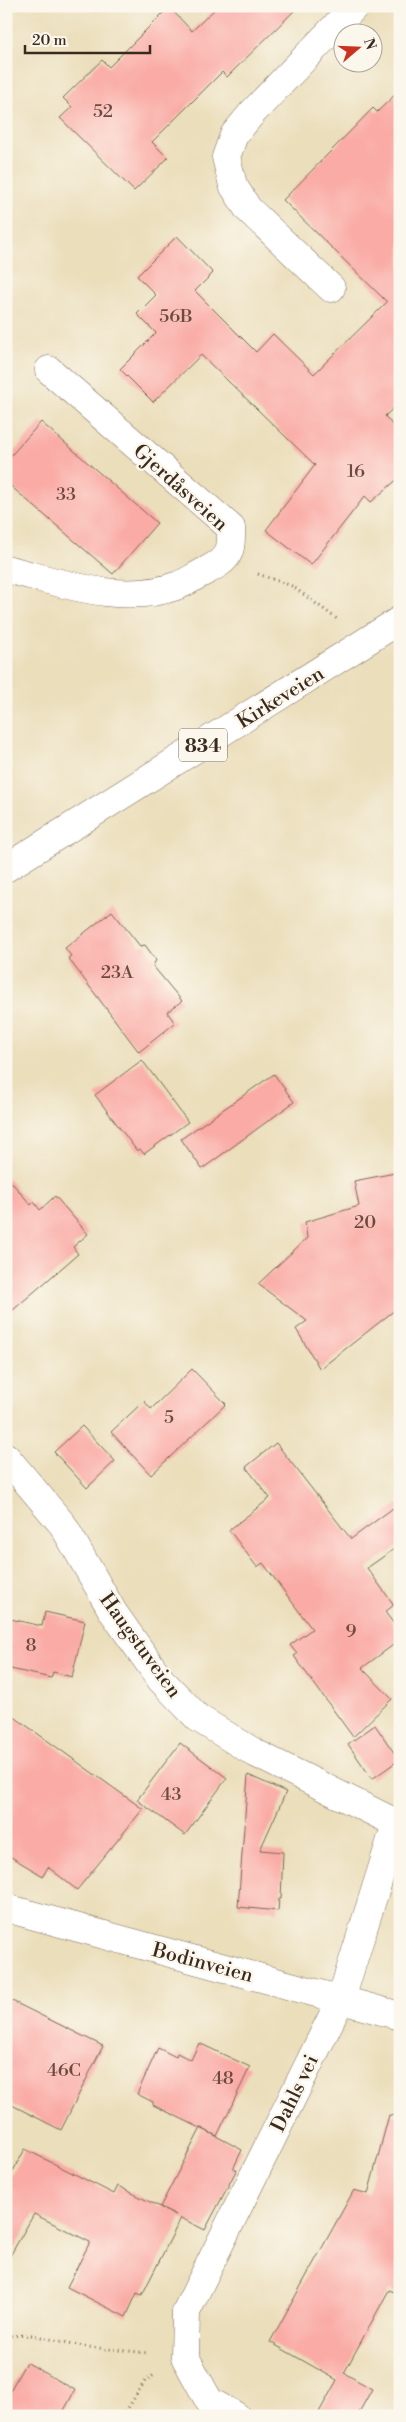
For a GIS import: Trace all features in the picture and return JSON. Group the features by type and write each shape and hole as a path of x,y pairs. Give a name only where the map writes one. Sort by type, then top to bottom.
{"street":[{"path":"331,288 248,209 233,185 226,157 234,135 253,112 355,6"},
{"name":"Gjerdåsveien","path":"6,569 101,593 140,593 176,586 223,562 232,548 231,528 49,370"},
{"name":"Kirkeveien","path":"6,868 400,620"},
{"name":"Haugstuveien","path":"6,1457 63,1525 113,1612 161,1680 198,1718 254,1753 398,1824"},
{"name":"Dahls vei","path":"185,2358 186,2312 341,1999 398,1824"},
{"name":"Bodinveien","path":"6,1908 400,2016"},
{"path":"185,2358 209,2401 236,2416"}],"path":[{"path":"223,562 292,586 338,619"},
{"path":"6,2336 31,2336 88,2347 185,2358"},
{"path":"124,2416 145,2381 185,2358"}],"building":[{"path":"218,6 299,6 227,77 222,72 152,142 168,158 134,191 60,118 72,107 63,98 102,60 109,67 169,7 192,31"},
{"path":"400,90 400,402 385,416 400,434 400,477 371,502 365,496 311,565 266,530 315,465 201,355 153,402 120,369 156,333 137,314 156,295 137,276 177,236 213,273 195,291 256,352 273,334 314,374 387,302 283,200 373,108 377,112"},
{"path":"41,422 157,523 113,574 6,482 6,461"},
{"path":"112,911 140,946 145,945 156,960 153,966 182,1001 167,1012 175,1023 139,1052 68,958 71,956 65,948"},
{"path":"142,1060 188,1122 144,1154 140,1149 137,1151 95,1095"},
{"path":"274,1074 294,1102 202,1169 181,1139"},
{"path":"400,1172 400,1306 320,1369 296,1329 307,1321 258,1284 307,1238 305,1222 359,1206 354,1181"},
{"path":"6,1176 31,1205 34,1202 40,1210 55,1196 88,1234 73,1247 78,1254 6,1316"},
{"path":"192,1369 226,1404 151,1475 111,1432 144,1401 151,1409"},
{"path":"82,1426 115,1461 87,1488 54,1452"},
{"path":"276,1443 351,1539 400,1503 400,1545 367,1568 394,1605 385,1612 400,1632 400,1640 362,1668 392,1699 353,1737 294,1656 297,1654 290,1645 312,1629 263,1563 257,1567 229,1530 270,1498 246,1467"},
{"path":"45,1612 85,1621 72,1677 53,1672 51,1678 6,1668 6,1618 42,1626"},
{"path":"6,1711 143,1809 77,1890 48,1867 43,1876 6,1854"},
{"path":"375,1725 399,1760 372,1779 348,1744"},
{"path":"180,1743 227,1778 185,1835 137,1800"},
{"path":"248,1775 286,1792 260,1850 283,1852 281,1899 279,1899 278,1911 238,1907"},
{"path":"6,1998 103,2046 61,2130 6,2102"},
{"path":"199,2043 250,2067 217,2136 153,2105 153,2102 137,2094 158,2048 176,2057 177,2053 191,2060"},
{"path":"389,2115 400,2116 400,2294 389,2290 344,2373 372,2389 357,2416 317,2416 337,2380 270,2342 354,2190 368,2194"},
{"path":"201,2128 242,2150 233,2169 237,2169 205,2230 181,2218 142,2295 137,2293 126,2317 67,2287 90,2242 34,2214 6,2263 6,2184 25,2149 114,2194 118,2186 160,2207"},
{"path":"26,2362 75,2390 61,2416 6,2416 6,2398"}]}
